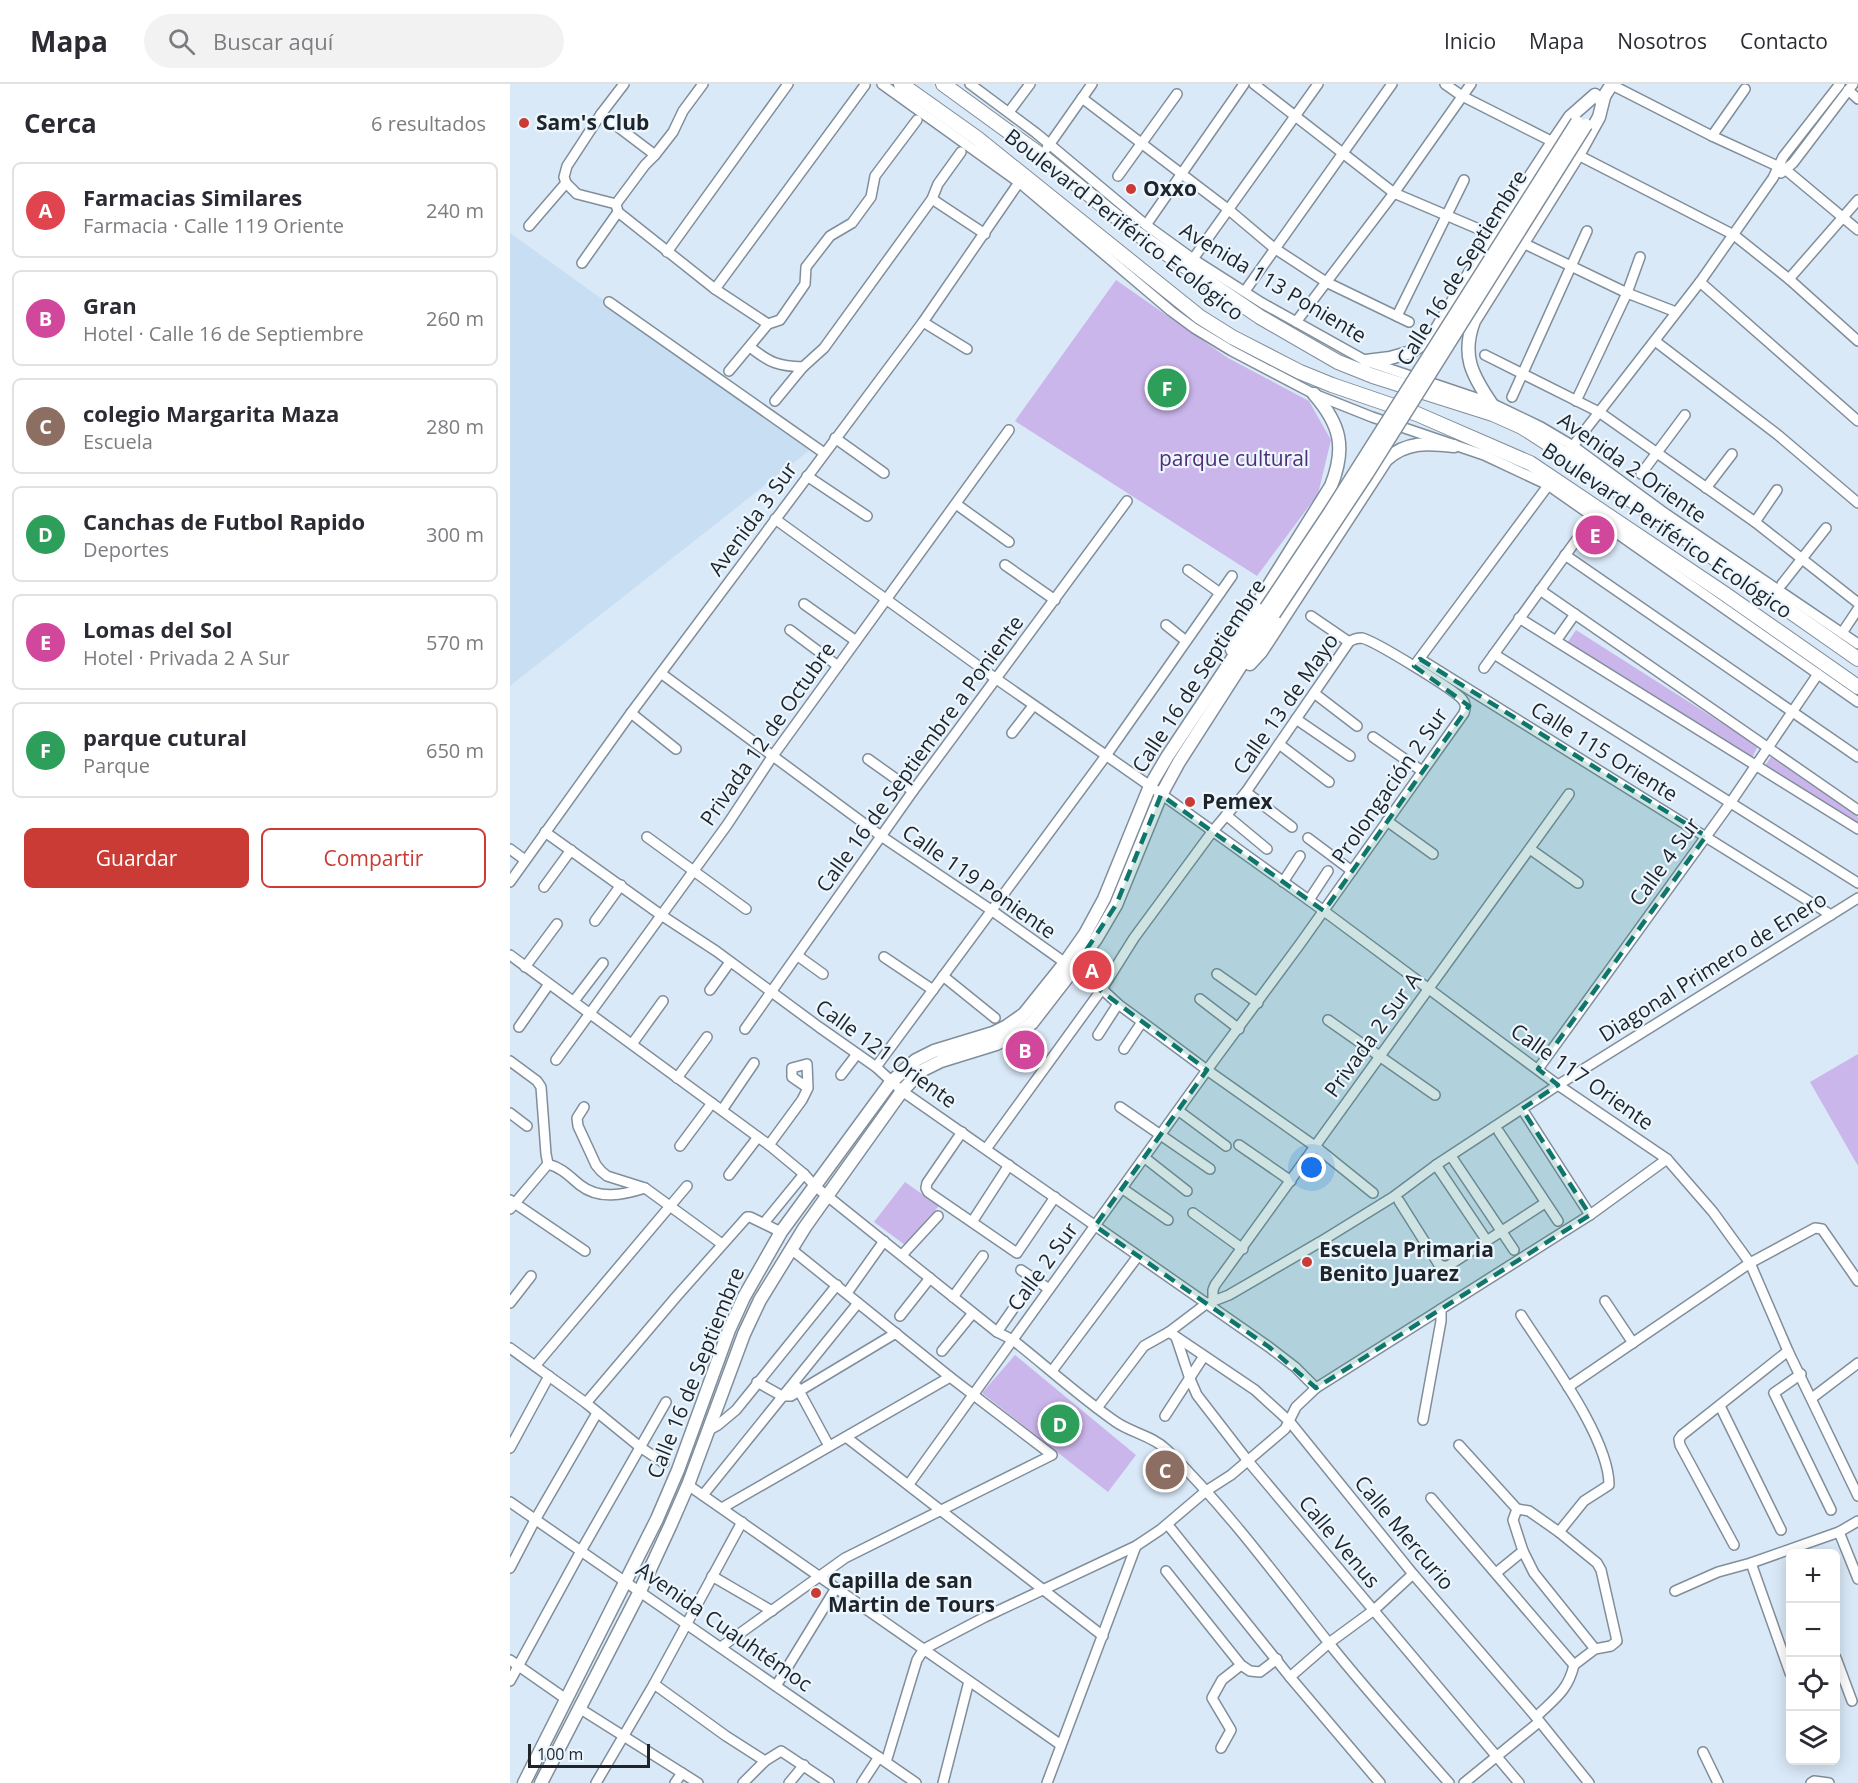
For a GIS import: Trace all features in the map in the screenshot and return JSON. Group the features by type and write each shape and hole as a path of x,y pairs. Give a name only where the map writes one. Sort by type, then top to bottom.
{"highway":[{"name":"Boulevard Periférico Ecológico","path":"901,84 977,138 1022,179 1200,317 1232,337 1300,372 1397,407 1530,463 1551,482 1858,687"},
{"name":"Boulevard Periférico Ecológico","path":"943,84 1045,150 1136,233 1251,311 1338,362 1373,376 1493,414 1569,451 1858,659"}],"main road":[{"name":"Calle 16 de Septiembre","path":"524,1783 624,1580 657,1519 678,1470 729,1330 744,1297 781,1232 891,1082 916,1060 934,1051 993,1033 1007,1026 1023,1014 1096,939 1116,905 1161,795 1179,762 1229,687 1270,611 1397,407 1605,89"},
{"path":"1366,361 1411,352 1432,337 1493,234 1570,117 1605,89"},
{"path":"1491,403 1479,385 1470,364 1468,355 1470,330 1578,155 1599,117 1605,89"},
{"name":"Calle 16 de Septiembre","path":"541,1783 640,1591 688,1485 744,1334 760,1300 791,1249 902,1091 921,1071 941,1061 996,1044 1032,1023 1069,967 1104,899 1150,786 1167,757 1221,676 1367,474 1582,124"},
{"path":"1221,676 1240,632 1331,486 1339,467 1340,437 1327,408 1314,394"},
{"path":"1229,687 1261,652 1386,460 1400,450 1416,444 1454,446"}],"street":[{"path":"624,84 601,114 565,170 566,183 577,194 617,208 667,252 715,289 768,324"},
{"path":"582,264 645,165 655,156 673,132 683,111 703,84"},
{"path":"667,252 788,84"},
{"path":"715,289 865,84"},
{"name":"Boulevard Periférico Ecológico","path":"882,84 1022,179 1171,312 1194,328 1314,394 1372,417 1493,458 1551,482 1593,517 1858,702"},
{"name":"Avenida 113 Poniente","path":"970,84 1009,112 1045,150 1193,259 1296,322 1366,361"},
{"path":"1009,112 1030,84"},
{"path":"1045,150 1092,84"},
{"path":"1146,225 1244,84"},
{"path":"1254,84 1394,193 1481,230"},
{"path":"1193,259 1318,84"},
{"path":"1245,291 1392,84"},
{"path":"1445,84 1462,96 1553,142"},
{"path":"1296,322 1394,193 1471,84"},
{"path":"1569,451 1700,282 1840,84"},
{"path":"1782,168 1793,163 1851,87 1858,99"},
{"path":"1605,89 1782,168 1858,230"},
{"path":"1712,136 1745,89"},
{"path":"1118,176 1177,94"},
{"path":"1082,98 1229,210 1274,248 1326,282 1409,321"},
{"path":"601,114 655,156"},
{"path":"729,371 768,324 780,320 787,311 805,284 806,267 830,236 847,227 871,197 875,176 917,120"},
{"path":"776,401 803,367 824,348 932,199 938,184 961,152"},
{"path":"1578,155 1734,235 1789,279 1858,341"},
{"name":"Avenida 3 Sur","path":"510,882 631,713 923,322 1022,179"},
{"path":"1397,316 1464,180"},
{"path":"529,226 566,183"},
{"path":"932,199 985,234"},
{"path":"1789,279 1858,200"},
{"path":"1512,397 1587,231"},
{"path":"1523,243 1569,267 1676,312"},
{"path":"1576,401 1627,293 1640,257"},
{"path":"1700,282 1858,421"},
{"path":"609,302 824,453"},
{"path":"923,322 968,350"},
{"path":"1655,341 1778,435 1858,503"},
{"path":"750,347 775,364 803,367"},
{"path":"1485,355 1599,412 1755,522 1858,603"},
{"name":"Avenida 2 Oriente","path":"1366,361 1491,403 1541,427 1569,451 1858,644"},
{"path":"1641,474 1685,415"},
{"name":"Privada 12 de Octubre","path":"556,1060 1009,430"},
{"path":"835,438 884,473"},
{"path":"1706,488 1732,454"},
{"path":"807,476 867,516"},
{"path":"1417,662 1551,482"},
{"path":"1755,522 1777,490"},
{"name":"Calle 16 de Septiembre a Poniente","path":"745,1029 994,678 1055,600 1127,501"},
{"path":"956,504 1009,542"},
{"path":"1484,668 1593,517"},
{"name":"Calle 117 Oriente","path":"775,519 1033,706 1150,786 1309,900 1558,1085 1667,1159 1713,1212 1750,1263 1788,1351 1858,1496"},
{"path":"1782,584 1826,528"},
{"path":"1566,555 1858,757"},
{"path":"1005,565 1055,600"},
{"path":"1188,570 1220,593"},
{"path":"876,1067 1105,757 1232,576"},
{"path":"1540,590 1858,810"},
{"path":"804,604 856,640"},
{"path":"1842,633 1858,609"},
{"path":"1556,641 1575,614"},
{"path":"1311,615 1349,642"},
{"path":"1519,618 1858,829"},
{"path":"1166,625 1186,641"},
{"path":"790,630 838,666"},
{"name":"Calle 13 de Mayo","path":"986,1149 1102,989 1134,938 1212,831 1246,792 1349,642 1355,638 1366,640"},
{"name":"Calle 115 Oriente","path":"1366,640 1417,662 1706,836 1831,915"},
{"path":"1494,654 1858,883"},
{"name":"Prolongación 2 Sur","path":"1207,1070 1324,911 1466,708 1463,700 1457,694 1417,662"},
{"name":"Calle 119 Poniente","path":"662,674 881,836 992,910 1102,989 1118,1004 1207,1070 1316,1147 1373,1193"},
{"name":"Calle 4 Sur","path":"1538,1069 1731,802 1818,674"},
{"path":"1314,693 1357,726"},
{"path":"1012,733 1033,706"},
{"path":"631,713 676,749"},
{"path":"1296,719 1350,756"},
{"path":"1373,736 1422,771"},
{"path":"1279,744 1329,782"},
{"path":"867,759 913,790"},
{"path":"1246,792 1292,827"},
{"name":"Privada 2 Sur A","path":"1210,1302 1215,1285 1569,794"},
{"path":"1226,815 1268,849"},
{"path":"1387,821 1433,854"},
{"name":"Calle 121 Oriente","path":"545,832 876,1067 902,1091 1138,1256 1210,1302 1295,1367 1316,1388"},
{"path":"647,837 746,909"},
{"path":"1308,838 1352,871"},
{"path":"510,849 525,860"},
{"path":"1530,849 1578,883"},
{"path":"544,887 571,850"},
{"path":"1283,882 1300,856"},
{"path":"1309,900 1328,871"},
{"path":"595,921 621,885"},
{"name":"Diagonal Primero de Enero","path":"1097,1408 1144,1346 1173,1335 1210,1302 1229,1295 1393,1197 1436,1165 1558,1085 1858,898"},
{"path":"525,967 557,924"},
{"path":"510,955 769,1145 804,1173 816,1187 953,1297 997,1332 1013,1340 1097,1408 1126,1428 1149,1437 1166,1449 1206,1491 1329,1643 1449,1783"},
{"path":"798,956 823,974"},
{"path":"884,957 933,990"},
{"path":"710,990 730,962"},
{"path":"574,1001 603,963"},
{"path":"1217,974 1258,1003"},
{"path":"943,976 995,1018"},
{"path":"519,1027 549,984"},
{"path":"1200,999 1239,1029"},
{"path":"632,1044 663,1001"},
{"path":"1098,1035 1118,1004"},
{"path":"1328,1020 1435,1095"},
{"path":"1124,1049 1142,1022"},
{"path":"677,1078 707,1037"},
{"path":"841,1075 857,1054"},
{"path":"510,1061 537,1081 541,1087 548,1164"},
{"path":"722,1110 754,1063"},
{"name":"Calle 2 Sur","path":"909,1484 1207,1070"},
{"path":"769,1145 797,1108 808,1088"},
{"path":"680,1146 712,1103"},
{"path":"584,1107 577,1118 578,1126 597,1165 607,1176 645,1188 722,1244"},
{"path":"1120,1107 1210,1169"},
{"path":"1522,1109 1590,1215"},
{"path":"1179,1111 1226,1146"},
{"path":"510,1113 527,1126"},
{"path":"962,1132 927,1183 928,1192 1017,1253 1055,1197"},
{"path":"1499,1132 1558,1221"},
{"path":"729,1174 758,1137"},
{"path":"1239,1145 1291,1181"},
{"path":"1451,1156 1514,1250"},
{"path":"1145,1158 1187,1191"},
{"path":"862,1783 882,1760 917,1660 924,1649 1041,1590 1136,1546 1168,1525 1206,1491 1248,1461 1285,1429 1296,1407 1316,1388 1590,1215 1667,1159"},
{"path":"548,1164 560,1167 588,1191 598,1194 611,1195 645,1188"},
{"path":"548,1164 511,1204 585,1251"},
{"path":"972,1222 1009,1165"},
{"path":"1436,1165 1487,1241"},
{"path":"764,1223 804,1173"},
{"path":"536,1366 687,1186"},
{"path":"1123,1189 1168,1220"},
{"path":"1399,1201 1442,1266 1448,1266 1545,1203"},
{"path":"1192,1213 1243,1249"},
{"path":"902,1255 938,1216"},
{"path":"586,1403 747,1217 781,1232"},
{"path":"1568,1388 1750,1263 1815,1228 1819,1227 1858,1281"},
{"path":"847,1293 884,1241"},
{"path":"721,1647 845,1558 1052,1455 950,1377 791,1249"},
{"path":"953,1297 983,1256"},
{"path":"1052,1371 1138,1256"},
{"path":"1021,1270 1049,1289"},
{"path":"510,1303 531,1276"},
{"path":"900,1316 930,1278"},
{"path":"997,1332 1034,1279"},
{"path":"709,1430 736,1410 837,1285"},
{"path":"1605,1301 1633,1343"},
{"path":"703,1495 858,1303"},
{"path":"1423,1420 1441,1321 1441,1309"},
{"path":"942,1351 973,1313"},
{"path":"1521,1315 1598,1439 1609,1485 1584,1501 1559,1532"},
{"path":"757,1382 782,1396 790,1396 896,1333"},
{"name":"Calle Mercurio","path":"1173,1335 1255,1390 1290,1422 1413,1574 1538,1719 1589,1783"},
{"name":"Calle Venus","path":"1173,1335 1197,1395 1248,1461 1519,1783"},
{"path":"510,1348 664,1463"},
{"path":"1734,1545 1680,1445 1679,1439 1788,1351"},
{"path":"1165,1416 1204,1356"},
{"path":"1812,1398 1858,1363"},
{"path":"1801,1374 1774,1393 1831,1510"},
{"path":"510,1448 549,1376"},
{"path":"722,1508 950,1377"},
{"path":"795,1382 829,1446"},
{"path":"510,1681 514,1663 666,1402"},
{"path":"1720,1406 1781,1530"},
{"path":"510,1568 597,1413"},
{"path":"846,1437 1103,1636"},
{"path":"1459,1445 1517,1509 1530,1511 1559,1532 1590,1557 1601,1570 1617,1636 1617,1641 1611,1646 1595,1649 1574,1665 1565,1688 1538,1719 1464,1783"},
{"path":"688,1485 1061,1744"},
{"path":"1431,1498 1574,1665"},
{"name":"Avenida Cuauhtémoc","path":"510,1503 916,1783"},
{"path":"1517,1509 1513,1520 1523,1551 1534,1573 1595,1649"},
{"path":"1798,1549 1839,1532 1858,1521"},
{"path":"596,1783 742,1522"},
{"path":"1168,1525 1290,1677 1380,1783"},
{"path":"1839,1532 1858,1579"},
{"path":"1047,1783 1136,1546"},
{"path":"1496,1573 1523,1551"},
{"path":"1675,1592 1718,1572 1786,1553"},
{"path":"1750,1563 1786,1660"},
{"path":"1166,1571 1241,1665 1250,1671 1260,1672 1276,1659"},
{"path":"1290,1677 1329,1643 1374,1610 1413,1574"},
{"path":"712,1576 772,1611"},
{"path":"776,1686 836,1588"},
{"path":"514,1663 566,1699"},
{"path":"1221,1748 1231,1730 1212,1698 1222,1680 1241,1665"},
{"path":"1840,1669 1852,1701"},
{"path":"943,1783 969,1681"},
{"path":"654,1683 726,1736 765,1761"},
{"path":"579,1708 698,1783"},
{"path":"743,1783 765,1761 781,1751 804,1765 825,1782"},
{"path":"1703,1752 1718,1783"},
{"path":"789,1783 804,1765"},
{"path":"675,1783 682,1773"},
{"path":"1811,1783 1814,1781 1829,1783"}],"highlighted area":[{"path":"1420,659 1706,836 1538,1069 1558,1085 1522,1109 1590,1215 1316,1388 1269,1347 1095,1226 1207,1070 1073,970 1116,905 1161,795 1324,911 1469,706 1414,666"}],"shaded area":[{"path":"510,233 811,449 510,686"}],"green space":[{"name":"parque cultural","path":"1116,280 1228,358 1309,401 1331,440 1318,494 1257,576 1015,421"},
{"path":"1576,630 1758,746 1752,758 1567,643"},
{"path":"1771,757 1858,817 1858,826 1764,767"},
{"path":"1858,1054 1858,1166 1810,1082"},
{"path":"905,1182 939,1206 905,1245 874,1222"},
{"path":"1015,1355 1136,1455 1108,1492 982,1393"}],"place":[{"name":"Sam's Club","path":"524,123"},
{"name":"Oxxo","path":"1131,189"},
{"name":"parque cutural","path":"1167,388"},
{"name":"Lomas del Sol","path":"1595,535"},
{"name":"Pemex","path":"1190,802"},
{"name":"Farmacias Similares","path":"1092,970"},
{"name":"Gran","path":"1025,1050"},
{"name":"Escuela Primaria Benito Juarez","path":"1307,1262"},
{"name":"Canchas de Futbol Rapido","path":"1060,1424"},
{"name":"colegio Margarita Maza","path":"1165,1470"},
{"name":"Capilla de san Martin de Tours","path":"816,1593"}]}
